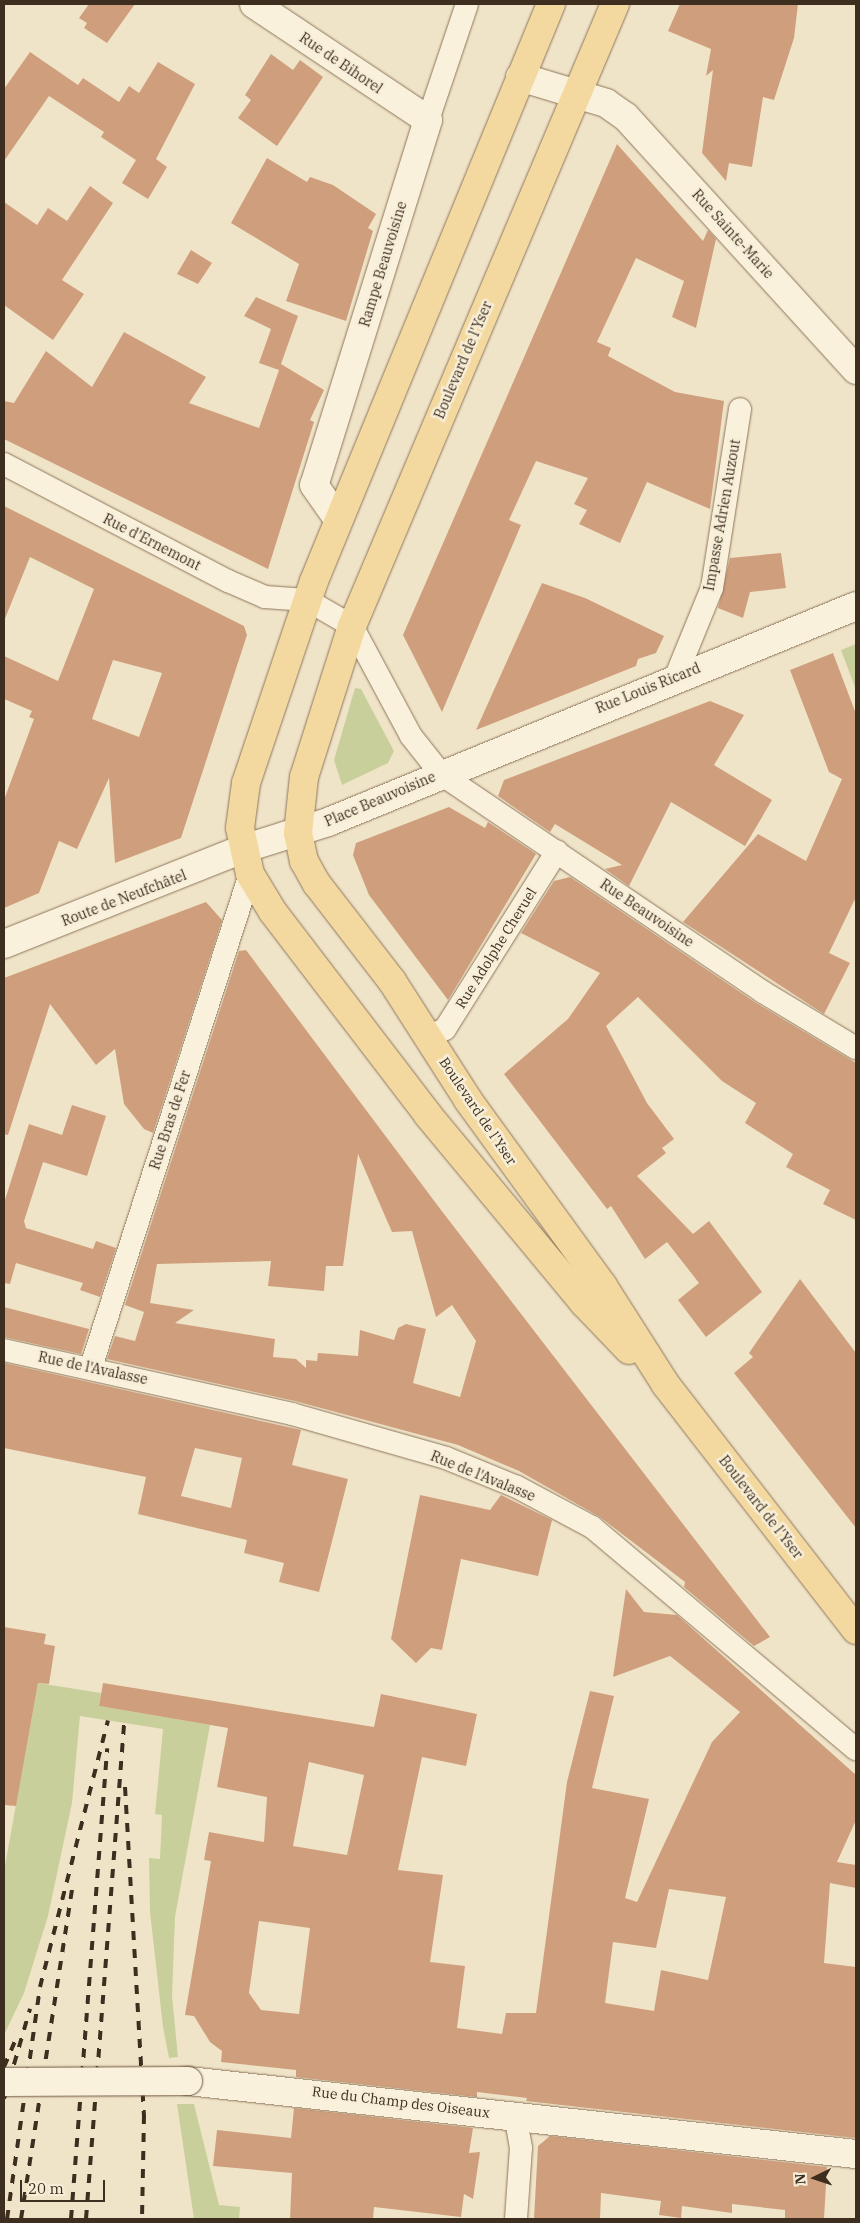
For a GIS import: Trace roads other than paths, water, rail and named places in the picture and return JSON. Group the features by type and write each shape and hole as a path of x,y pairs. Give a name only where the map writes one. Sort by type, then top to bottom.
{"main road":[{"path":"246,861 243,794 307,600 338,519 551,4"},
{"name":"Boulevard de l'Yser","path":"352,626 614,4"},
{"path":"298,833 304,777 352,626"},
{"name":"Boulevard de l'Yser","path":"298,833 304,861 328,899 429,1037 666,1385 856,1630"},
{"name":"Boulevard de l'Yser","path":"246,861 273,912 428,1115 584,1302 666,1385"}],"street":[{"name":"Rue de Bihorel","path":"254,4 428,120"},
{"name":"Rampe Beauvoisine","path":"338,519 314,485 428,120 468,4"},
{"path":"520,77 576,94"},
{"name":"Rue Sainte-Marie","path":"576,94 606,103 658,151 856,370"},
{"name":"Impasse Adrien Auzout","path":"676,676 712,588 740,409"},
{"name":"Rue d'Ernemont","path":"4,464 228,580 265,597 307,600"},
{"path":"307,600 352,626"},
{"name":"Rue Louis Ricard","path":"441,774 676,676 856,606"},
{"name":"Place Beauvoisine","path":"246,861 298,833 441,774 411,736 352,626"},
{"name":"Rue Beauvoisine","path":"441,774 763,992 856,1048"},
{"name":"Rue Adolphe Cheruel","path":"429,1037 445,1029 557,851"},
{"name":"Route de Neufchâtel","path":"4,944 246,861"},
{"name":"Rue Bras de Fer","path":"91,1366 246,861"},
{"name":"Rue de l'Avalasse","path":"4,1350 91,1366 419,1450 517,1487 592,1527 856,1749"},
{"name":"Rue du Champ des Oiseaux","path":"4,2082 188,2080 487,2110 516,2119 856,2154"},
{"path":"516,2119 521,2148 516,2219"}],"railway":[{"path":"7,2219 40,1987 108,1721"},
{"path":"86,2219 124,1723"},
{"path":"71,2219 107,1748"},
{"path":"125,1787 144,2115 142,2219"},
{"path":"21,2219 72,1888"},
{"path":"4,2099 30,2009"},
{"path":"4,2067 16,2039"}]}
